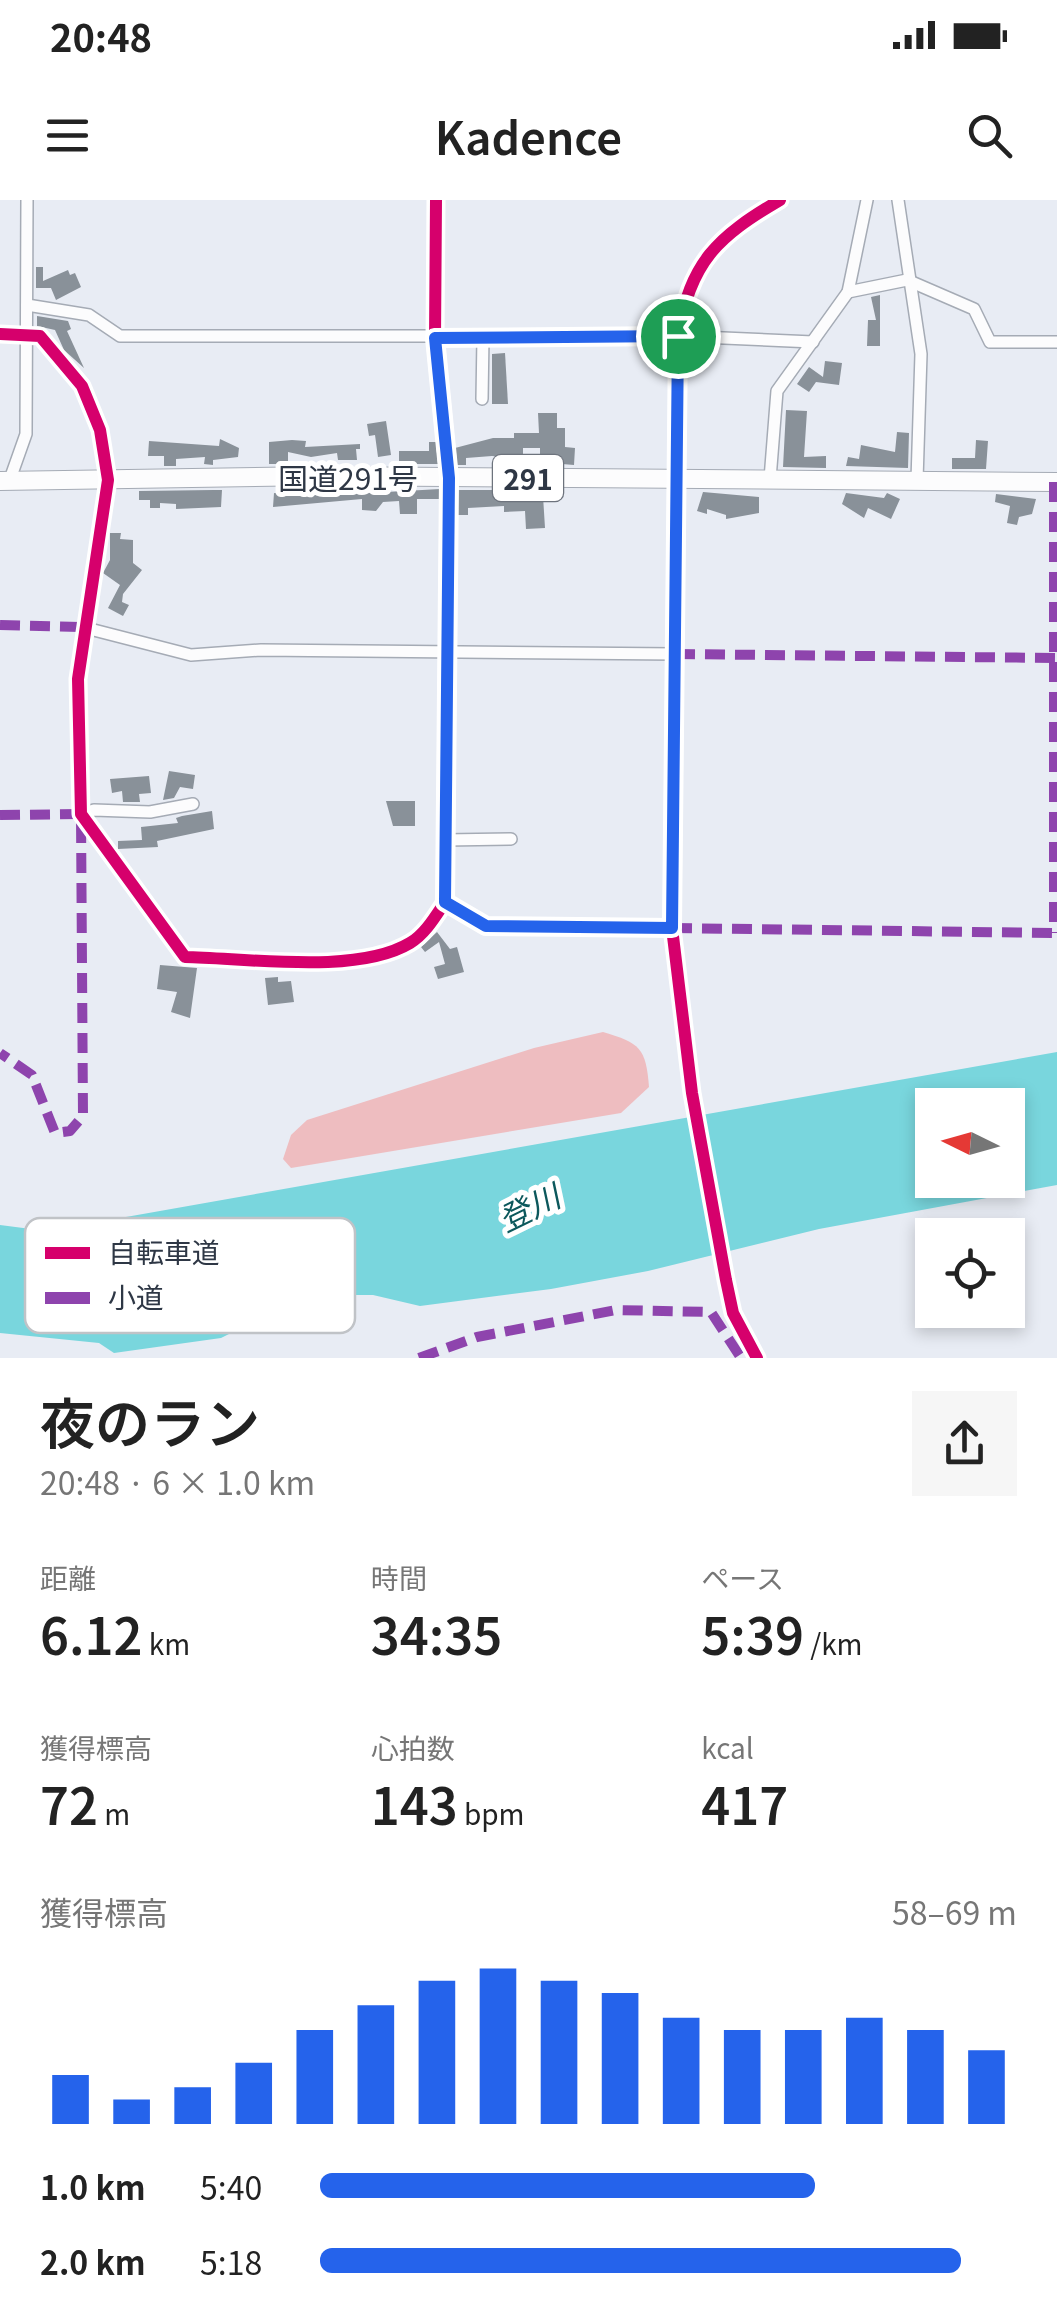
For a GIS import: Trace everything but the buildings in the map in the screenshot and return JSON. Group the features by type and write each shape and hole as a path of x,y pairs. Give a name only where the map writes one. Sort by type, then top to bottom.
{"highway":[{"name":"国道291号","path":"5,482 677,477 1057,482"}],"street":[{"path":"5,482 26,434 27,200"},
{"path":"0,334 40,336 82,386 100,430 108,480 82,626 78,679 82,814 185,957 355,960 412,942 445,902 449,478 435,338 436,200"},
{"path":"758,1358 733,1313 726,1280 692,1094 672,928 678,336 685,293 706,256 734,227 780,200"},
{"path":"770,479 777,391 848,292 867,200"},
{"path":"898,200 907,280 922,354 917,480"},
{"path":"848,292 907,280 974,309 990,342 1057,342"},
{"path":"27,305 89,316 120,336 678,336 813,342"},
{"path":"482,337 482,399"},
{"path":"82,626 191,655 261,650 675,654"},
{"path":"82,814 94,810 150,812 193,804"},
{"path":"445,840 511,838"},
{"path":"445,902 486,926 672,928"}],"shaded area":[{"path":"603,1032 633,1044 646,1064 649,1087 621,1113 291,1168 283,1159 291,1135 307,1120 534,1048"}],"water":[{"name":"登川","path":"1057,1052 1057,1185 1025,1191 1025,1088 915,1088 915,1198 987,1198 819,1229 648,1271 551,1289 420,1306 373,1295 355,1295 355,1218 120,1218"},
{"path":"0,1225 25,1228 25,1333 231,1333 221,1338 114,1353 99,1343 0,1333"}],"marked path":[{"path":"1054,482 1054,933"},
{"path":"0,625 82,627"},
{"path":"675,654 1057,658"},
{"path":"0,815 81,814 83,1116 70,1131 55,1133 32,1075 0,1053"},
{"path":"672,928 1057,933"},
{"path":"419,1358 477,1337 616,1310 711,1312 741,1358"}],"cycle path":[{"path":"0,334 40,336 82,386 100,430 108,480 78,679 81,814 185,957 332,962 388,953 420,935 445,902 449,478 435,338 436,200"},
{"path":"757,1358 733,1313 726,1280 692,1093 672,928 678,336 690,289 710,254 739,226 780,200"}],"route":[{"path":"678,336 672,928 486,926 445,902 449,478 435,338 678,336"}]}
